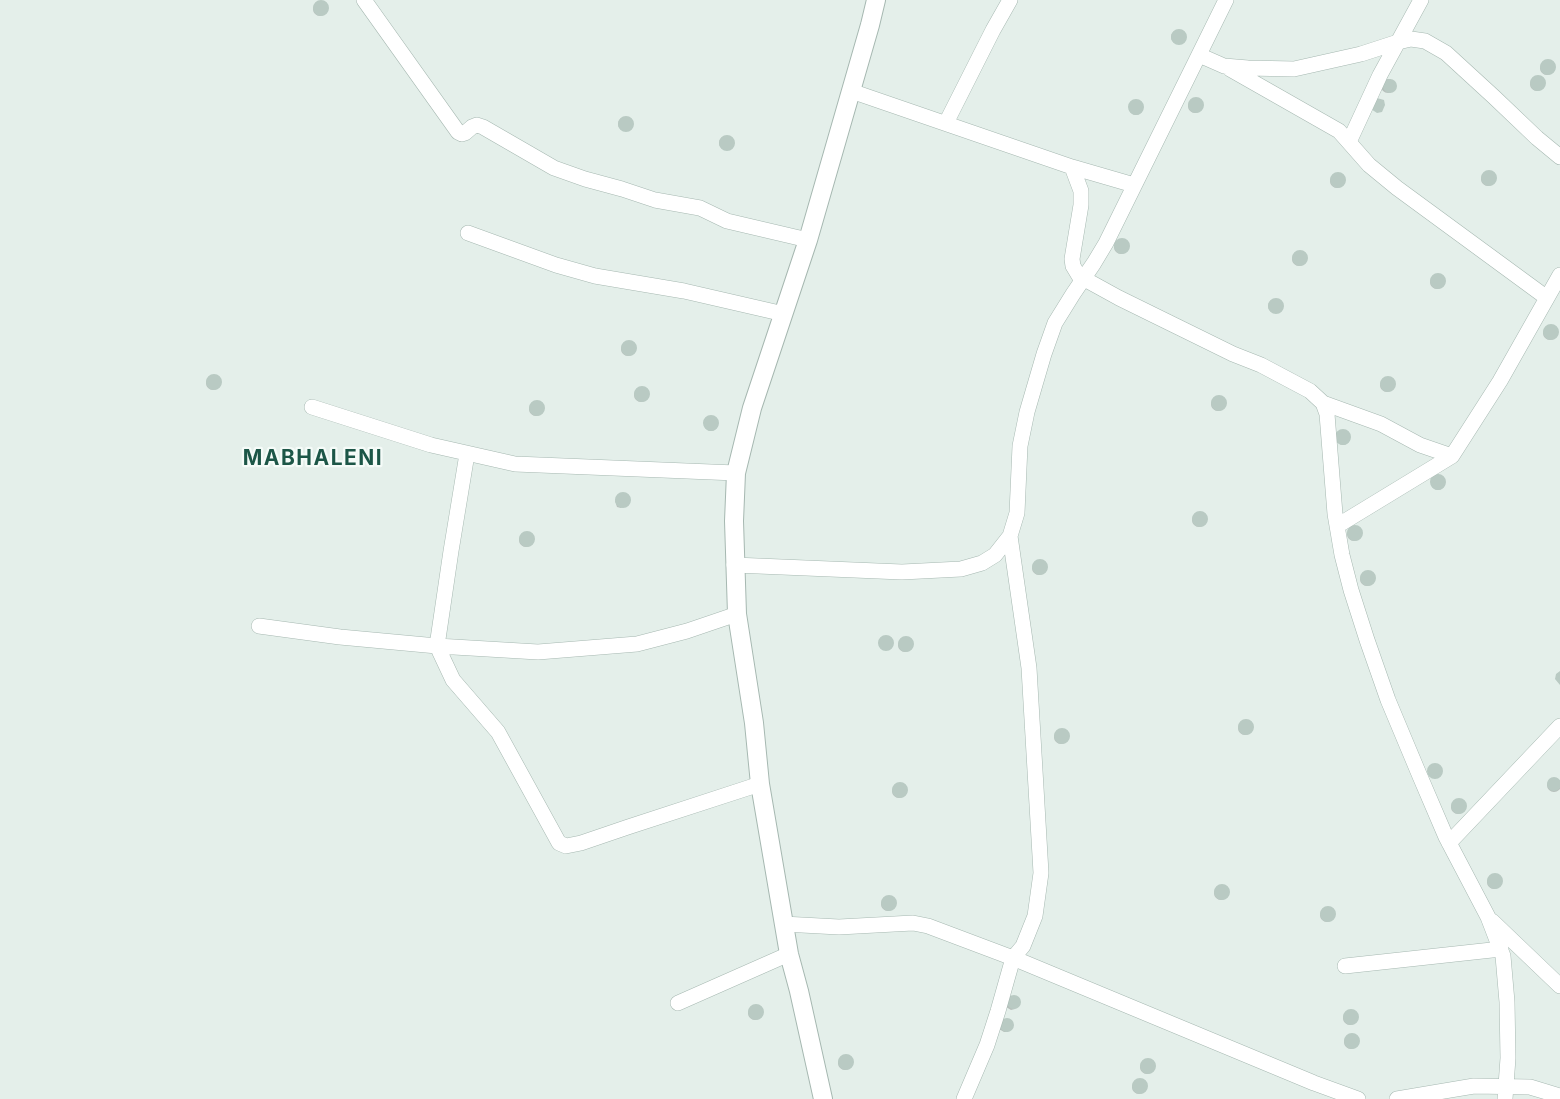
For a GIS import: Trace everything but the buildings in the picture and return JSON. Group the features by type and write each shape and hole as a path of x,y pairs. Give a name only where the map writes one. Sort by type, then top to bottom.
{"street":[{"path":"364,0 458,132 465,133 477,125 554,168 585,179 655,200 700,208 727,222 808,240"},
{"path":"823,1099 783,924 760,784 754,723 737,614 734,565 736,473 753,408 808,240 876,0"},
{"path":"946,123 1010,0"},
{"path":"734,565 902,572 962,569 982,563 995,555 1010,536 1017,513 1020,446 1027,412 1055,323 1106,243 1226,0"},
{"path":"1349,142 1380,75 1421,0"},
{"path":"1224,66 1294,69 1418,39 1446,53 1560,157"},
{"path":"1199,55 1224,66 1332,126 1369,165 1397,188 1547,298"},
{"path":"851,91 1072,167 1134,185"},
{"path":"1072,167 1081,191 1081,205 1072,259 1076,272 1083,280 1233,354 1261,365 1310,391 1323,404 1327,414 1337,526 1351,590 1388,700 1449,843 1488,916 1503,956 1508,1002 1506,1093"},
{"path":"468,233 556,265 596,276 684,291 784,314"},
{"path":"1337,526 1452,456 1500,381 1560,274"},
{"path":"1323,404 1381,424 1420,445 1452,456"},
{"path":"312,407 431,445 515,464 736,473"},
{"path":"467,454 437,646 453,680 503,740 559,843 566,846 581,843 760,784"},
{"path":"964,1099 991,1033 1013,958 1023,946 1035,916 1041,873 1029,668 1010,536"},
{"path":"259,626 340,637 538,652 637,644 687,631 737,614"},
{"path":"1449,843 1560,726"},
{"path":"1488,916 1560,986"},
{"path":"783,924 839,927 914,923 928,926 1013,958 1314,1083 1358,1099"},
{"path":"1345,966 1501,949"},
{"path":"678,1003 789,954"},
{"path":"1397,1099 1474,1086 1506,1093 1530,1087 1560,1096"}],"district":[{"name":"MABHALENI","path":"313,459"}]}
